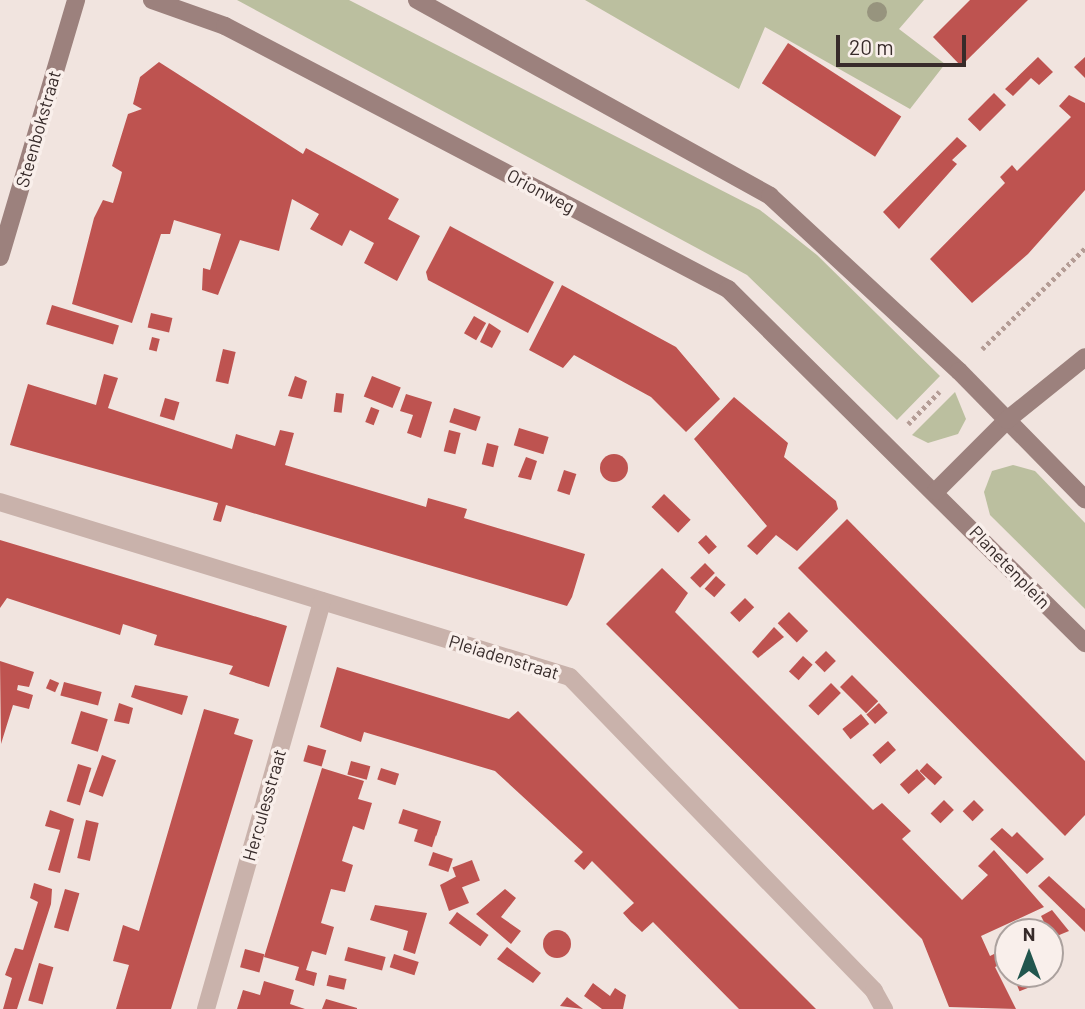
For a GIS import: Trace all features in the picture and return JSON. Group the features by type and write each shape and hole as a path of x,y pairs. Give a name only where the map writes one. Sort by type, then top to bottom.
{"street":[{"name":"Steenbokstraat","path":"0,257 76,0"},
{"name":"Orionweg","path":"152,0 225,26 728,289 888,444"},
{"path":"417,0 770,196 959,371 1085,499"},
{"path":"936,491 1007,420 1085,357"},
{"name":"Planetenplein","path":"888,444 1085,643"},
{"name":"Pleiadenstraat","path":"0,502 570,677 874,991 884,1009"},
{"name":"Herculesstraat","path":"206,1009 322,601"}],"path":[{"path":"888,444 1085,248"}],"green space":[{"path":"237,0 349,0 760,210 817,255 940,376 897,420 747,275"},
{"path":"585,0 924,0 899,29 945,64 910,109 765,27 739,89"},
{"path":"955,392 966,419 958,434 928,443 912,435"},
{"path":"1013,465 1035,471 1085,523 1085,609 990,515 984,492 992,471"}],"building":[{"path":"970,0 1028,0 961,66 933,37"},
{"path":"788,43 901,117 875,157 762,83"},
{"path":"1038,57 1053,72 1039,85 1031,78 1013,96 1005,89"},
{"path":"1085,57 1085,78 1074,67"},
{"path":"159,62 303,154 306,148 399,199 388,219 420,236 397,281 364,263 374,243 350,230 342,246 310,229 319,214 292,199 279,251 240,240 218,295 202,290 203,268 210,270 221,234 174,220 170,234 161,234 132,323 72,304 94,218 103,200 113,203 120,180 122,172 112,166 128,114 142,109 133,104 140,77"},
{"path":"994,93 1006,105 980,131 968,119"},
{"path":"1069,95 1085,103 1085,190 1028,254 972,303 930,259 1005,183 1000,177 1012,165 1017,171 1071,117 1059,106"},
{"path":"957,137 967,146 952,160 957,164 899,229 883,212"},
{"path":"450,226 554,282 528,333 428,280 426,272"},
{"path":"562,285 676,347 720,399 686,432 651,397 574,355 563,368 529,350"},
{"path":"52,305 119,325 113,345 46,324"},
{"path":"151,313 172,318 169,333 148,328"},
{"path":"474,316 486,323 476,340 464,333"},
{"path":"489,323 501,331 492,348 480,342"},
{"path":"152,337 160,339 157,352 149,350"},
{"path":"223,349 236,352 228,384 216,381"},
{"path":"104,374 118,378 108,408 232,449 236,434 275,446 280,430 294,433 285,465 426,507 428,498 467,509 464,518 585,554 572,597 567,606 226,505 221,522 213,520 218,503 10,445 28,384 96,405"},
{"path":"295,376 307,381 302,399 288,396"},
{"path":"372,376 401,388 393,408 364,396"},
{"path":"336,393 344,394 342,413 334,412"},
{"path":"406,394 432,402 421,438 407,433 413,415 400,411"},
{"path":"734,397 788,443 784,457 836,501 838,509 797,551 776,535 757,555 747,546 767,526 694,439"},
{"path":"165,398 179,402 174,420 160,416"},
{"path":"371,407 379,410 374,425 365,422"},
{"path":"454,408 481,417 476,431 449,422"},
{"path":"519,428 549,437 543,454 514,445"},
{"path":"449,430 461,433 455,454 444,451"},
{"path":"487,443 499,446 493,467 482,464"},
{"path":"614,454 624,458 628,468 624,478 614,482 604,478 600,468 604,458"},
{"path":"526,457 537,461 531,480 518,477"},
{"path":"564,470 576,474 570,495 557,491"},
{"path":"664,494 691,520 678,533 651,507"},
{"path":"847,519 1085,761 1085,815 1065,836 798,568"},
{"path":"706,535 717,547 709,554 698,543"},
{"path":"0,540 287,626 269,687 229,674 233,666 154,645 157,635 123,624 120,635 7,598 0,608"},
{"path":"705,563 715,573 700,588 690,578"},
{"path":"662,568 688,593 675,612 873,810 882,803 911,831 902,839 962,900 988,875 978,866 994,850 1044,907 1020,918 994,918 994,930 981,936 990,956 994,954 994,988 1006,988 1016,1009 949,1007 922,939 606,624"},
{"path":"716,576 726,585 714,597 705,589"},
{"path":"745,598 754,607 739,622 730,613"},
{"path":"789,612 808,631 797,642 778,623"},
{"path":"774,627 784,637 758,658 752,652"},
{"path":"826,651 836,661 825,672 815,662"},
{"path":"803,656 813,665 799,680 789,672"},
{"path":"0,661 34,672 29,687 18,685 17,690 33,695 29,709 13,705 1,744"},
{"path":"337,667 509,719 518,711 816,1009 739,1009 653,922 642,932 631,922 623,913 634,903 592,861 584,870 574,861 583,852 495,771 364,732 361,742 320,727"},
{"path":"852,675 878,701 866,713 840,687"},
{"path":"50,679 59,683 55,692 46,688"},
{"path":"64,682 102,692 98,706 60,696"},
{"path":"831,683 841,693 818,716 808,706"},
{"path":"135,685 188,696 182,715 131,697"},
{"path":"119,703 133,708 129,724 114,721"},
{"path":"879,703 888,713 875,724 866,714"},
{"path":"204,709 239,719 234,734 253,740 171,1009 116,1009 129,965 113,961 123,925 139,931"},
{"path":"81,711 108,719 98,752 71,744"},
{"path":"861,714 869,724 851,739 842,729"},
{"path":"888,741 896,750 880,764 872,755"},
{"path":"308,745 326,750 322,767 303,761"},
{"path":"102,755 116,760 103,797 89,792"},
{"path":"351,761 370,766 367,780 347,775"},
{"path":"927,763 942,777 935,785 919,771"},
{"path":"78,764 91,768 80,805 67,801"},
{"path":"322,768 364,781 358,799 372,803 364,830 353,826 342,861 353,865 345,892 331,889 321,923 334,927 326,955 312,951 306,970 317,973 314,986 295,980 299,967 264,957"},
{"path":"381,768 399,774 395,785 377,779"},
{"path":"917,769 926,779 909,794 900,784"},
{"path":"944,800 954,810 940,823 931,813"},
{"path":"974,800 984,810 973,821 963,811"},
{"path":"403,809 441,821 436,836 398,823"},
{"path":"50,810 74,819 60,873 48,870 60,830 45,826"},
{"path":"86,820 99,823 90,861 77,858"},
{"path":"1002,828 1012,837 1017,832 1044,859 1027,874 990,839"},
{"path":"418,829 436,835 432,847 414,841"},
{"path":"433,852 453,859 448,872 428,865"},
{"path":"472,860 480,881 460,888 452,868"},
{"path":"457,876 469,903 449,911 440,885"},
{"path":"1049,876 1085,909 1085,932 1038,886"},
{"path":"34,883 52,889 51,904 17,1009 3,1009 12,978 5,975 15,948 23,950 38,902 30,898"},
{"path":"65,889 79,893 68,932 54,927"},
{"path":"505,889 516,898 501,917 521,931 511,944 476,914"},
{"path":"375,905 427,913 415,954 403,950 408,931 370,920"},
{"path":"1052,910 1058,918 1042,918 1041,916"},
{"path":"457,912 489,935 480,946 449,923"},
{"path":"557,930 567,934 571,944 567,954 557,958 547,954 543,944 547,934"},
{"path":"348,947 386,957 382,971 344,961"},
{"path":"507,947 541,973 533,983 497,959"},
{"path":"245,949 264,954 259,973 240,967"},
{"path":"394,954 419,962 414,975 390,967"},
{"path":"39,963 53,967 43,1005 28,1000"},
{"path":"329,975 347,979 344,990 327,986"},
{"path":"264,981 294,990 290,1004 305,1009 237,1009 243,990 260,995"},
{"path":"593,983 610,996 615,988 626,995 623,1009 602,1009 584,996"},
{"path":"567,997 583,1009 560,1006"},
{"path":"326,999 357,1008 357,1009 322,1009"}]}
